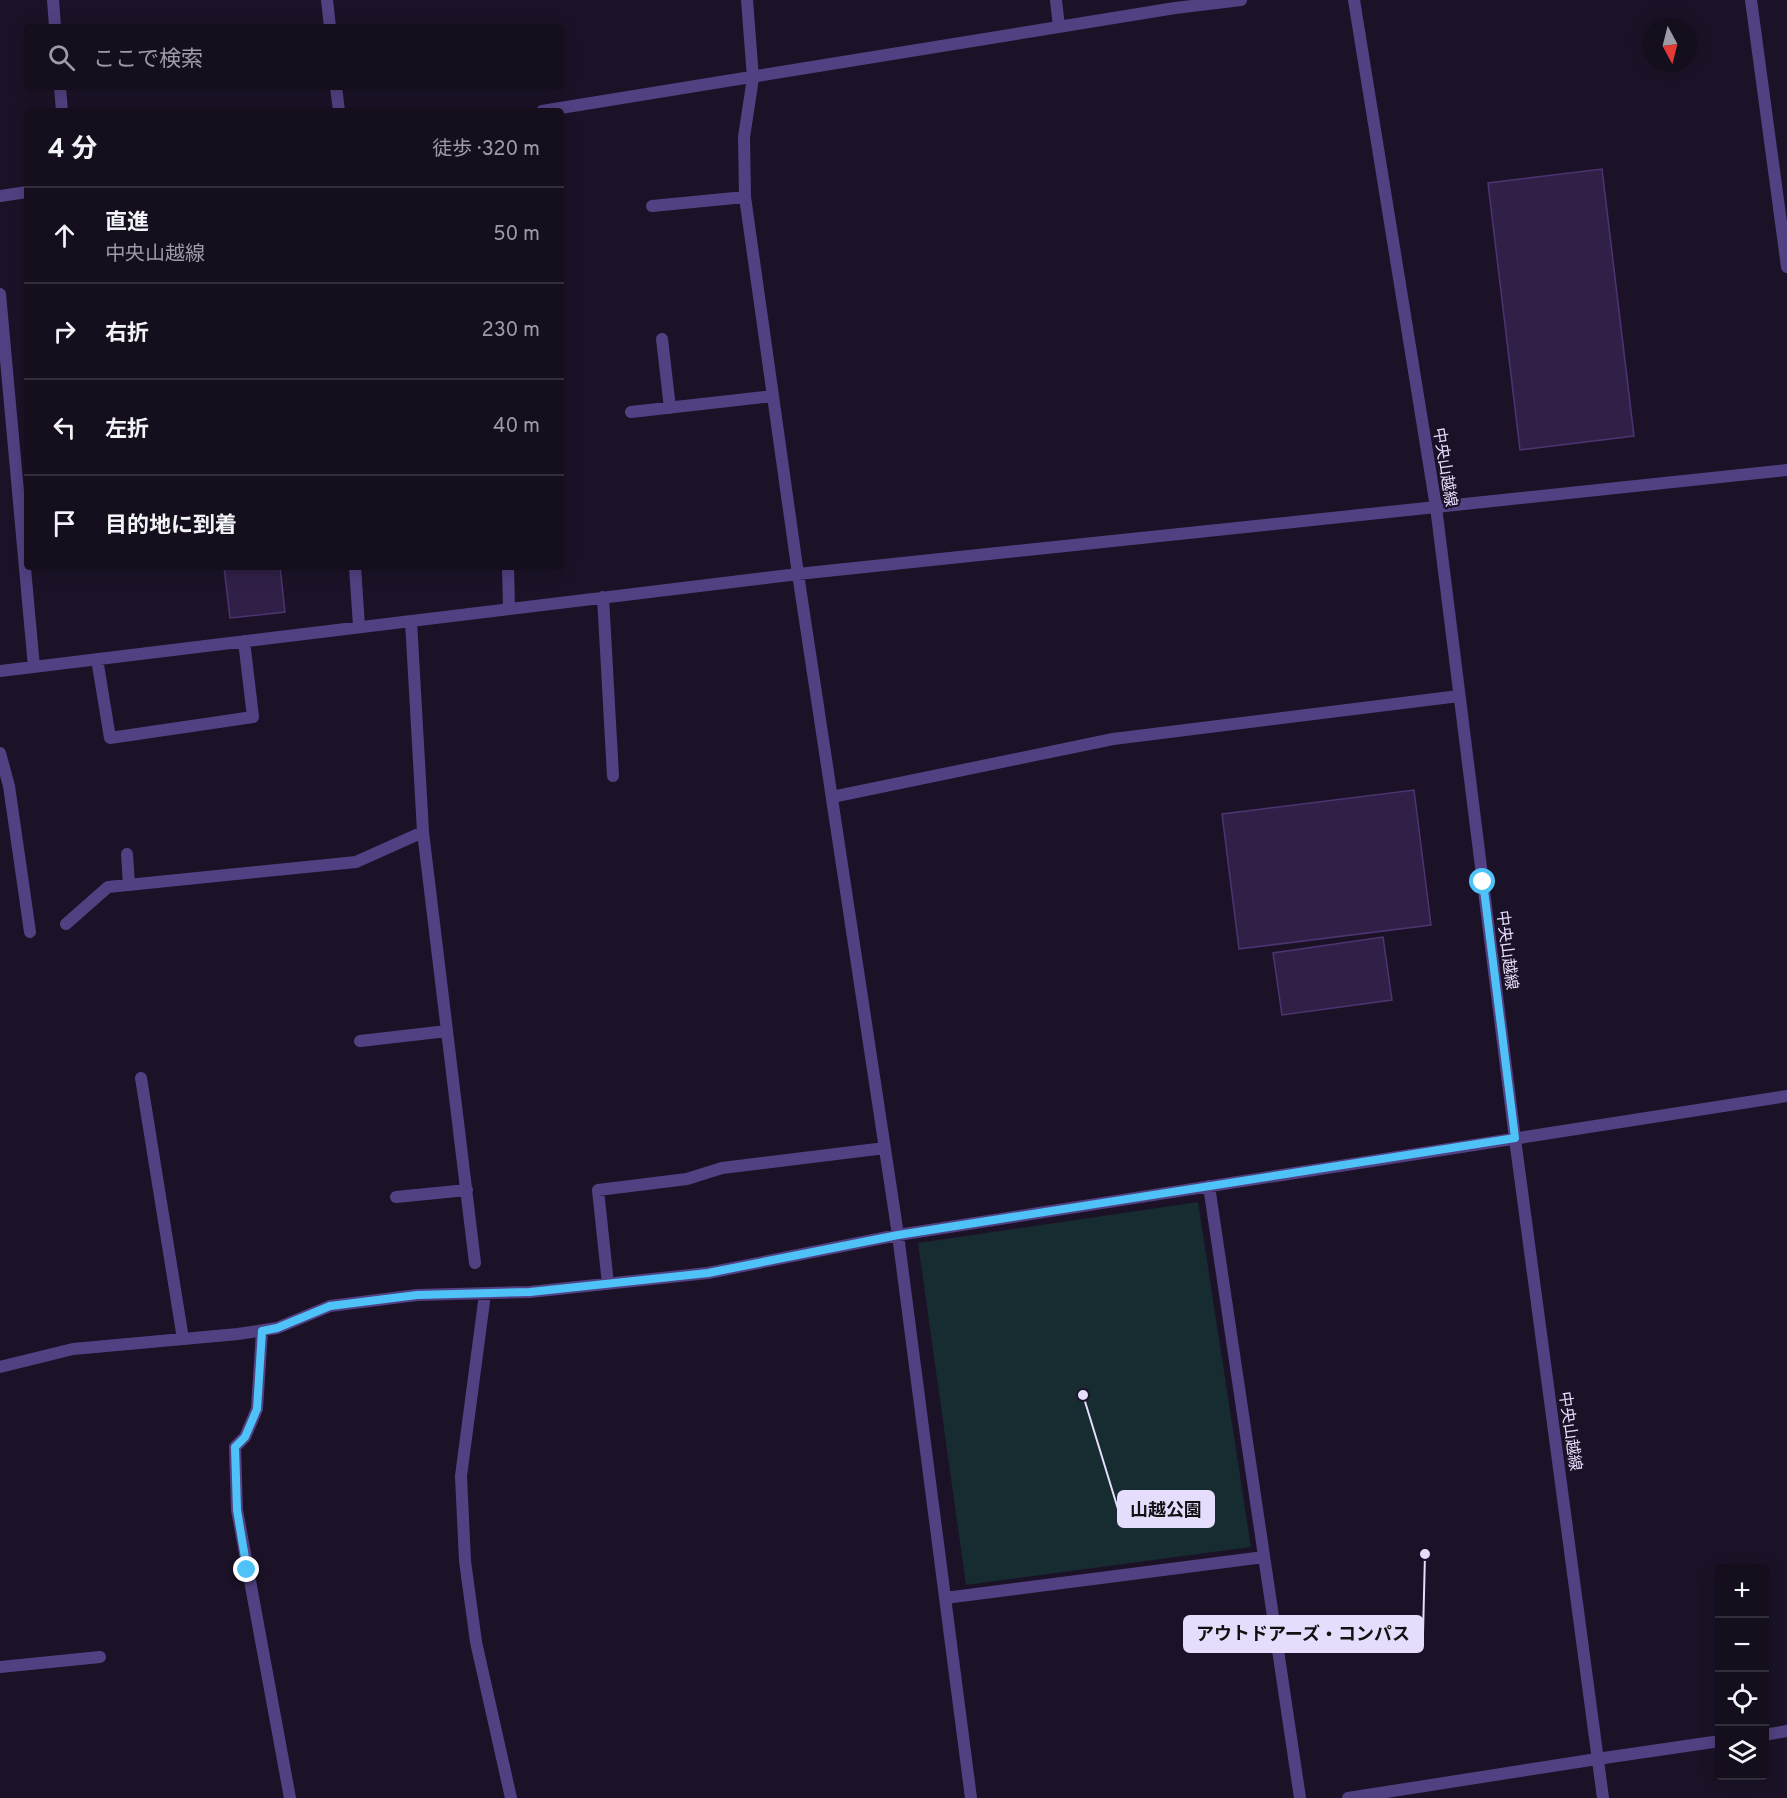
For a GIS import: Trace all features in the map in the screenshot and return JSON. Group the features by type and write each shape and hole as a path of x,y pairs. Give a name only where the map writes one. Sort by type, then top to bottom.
{"street":[{"path":"53,0 55,24"},
{"path":"327,0 330,24"},
{"path":"747,0 753,78 744,137 745,196 798,574 898,1235 971,1798"},
{"path":"1056,0 1059,27"},
{"path":"561,108 1175,8 1241,0"},
{"name":"中央山越線","path":"1354,0 1436,507 1515,1138 1603,1798"},
{"path":"1751,0 1781,181 1787,267"},
{"path":"60,90 62,108"},
{"path":"336,90 339,108"},
{"path":"0,196 24,192"},
{"path":"652,206 745,196"},
{"path":"0,294 24,557"},
{"path":"662,339 670,408"},
{"path":"631,412 773,396"},
{"path":"0,671 798,574 1787,470"},
{"path":"25,570 34,667"},
{"path":"355,570 359,626"},
{"path":"508,570 509,608"},
{"path":"603,597 613,776"},
{"path":"411,621 423,832 475,1263"},
{"path":"97,659 110,738 253,717 244,641"},
{"path":"832,797 1113,739 1459,696"},
{"path":"0,753 9,786 30,932"},
{"path":"66,924 108,887 357,862 423,832"},
{"path":"127,854 129,885"},
{"path":"360,1041 447,1031"},
{"path":"141,1078 183,1339"},
{"path":"0,1367 72,1348 262,1331 277,1328 330,1306 417,1295 530,1292 708,1273 898,1235 1787,1096"},
{"path":"608,1284 598,1190 687,1179 722,1168 885,1148"},
{"path":"1209,1186 1300,1798"},
{"path":"396,1197 466,1190"},
{"path":"485,1294 461,1476 465,1561 476,1642 511,1798"},
{"path":"262,1331 257,1409 245,1437 235,1447 237,1510 250,1591 290,1798"},
{"path":"945,1598 1264,1557"},
{"path":"0,1667 100,1658"},
{"path":"1769,1734 1787,1731"},
{"path":"1348,1798 1715,1742"}],"green space":[{"path":"1198,1202 1251,1547 966,1585 918,1243"}],"building":[{"path":"1602,169 1634,436 1520,450 1488,183"},
{"path":"224,570 280,570 285,612 230,618"},
{"path":"1414,790 1431,925 1239,949 1222,814"},
{"path":"1383,937 1392,1000 1282,1015 1273,953"}],"place":[{"name":"山越公園","path":"1083,1395"},
{"name":"アウトドアーズ・コンパス","path":"1425,1554"}],"route":[{"path":"247,1570 237,1510 235,1447 245,1437 257,1409 262,1331 277,1328 330,1306 417,1295 530,1292 708,1273 898,1235 1515,1138 1483,882"}]}
